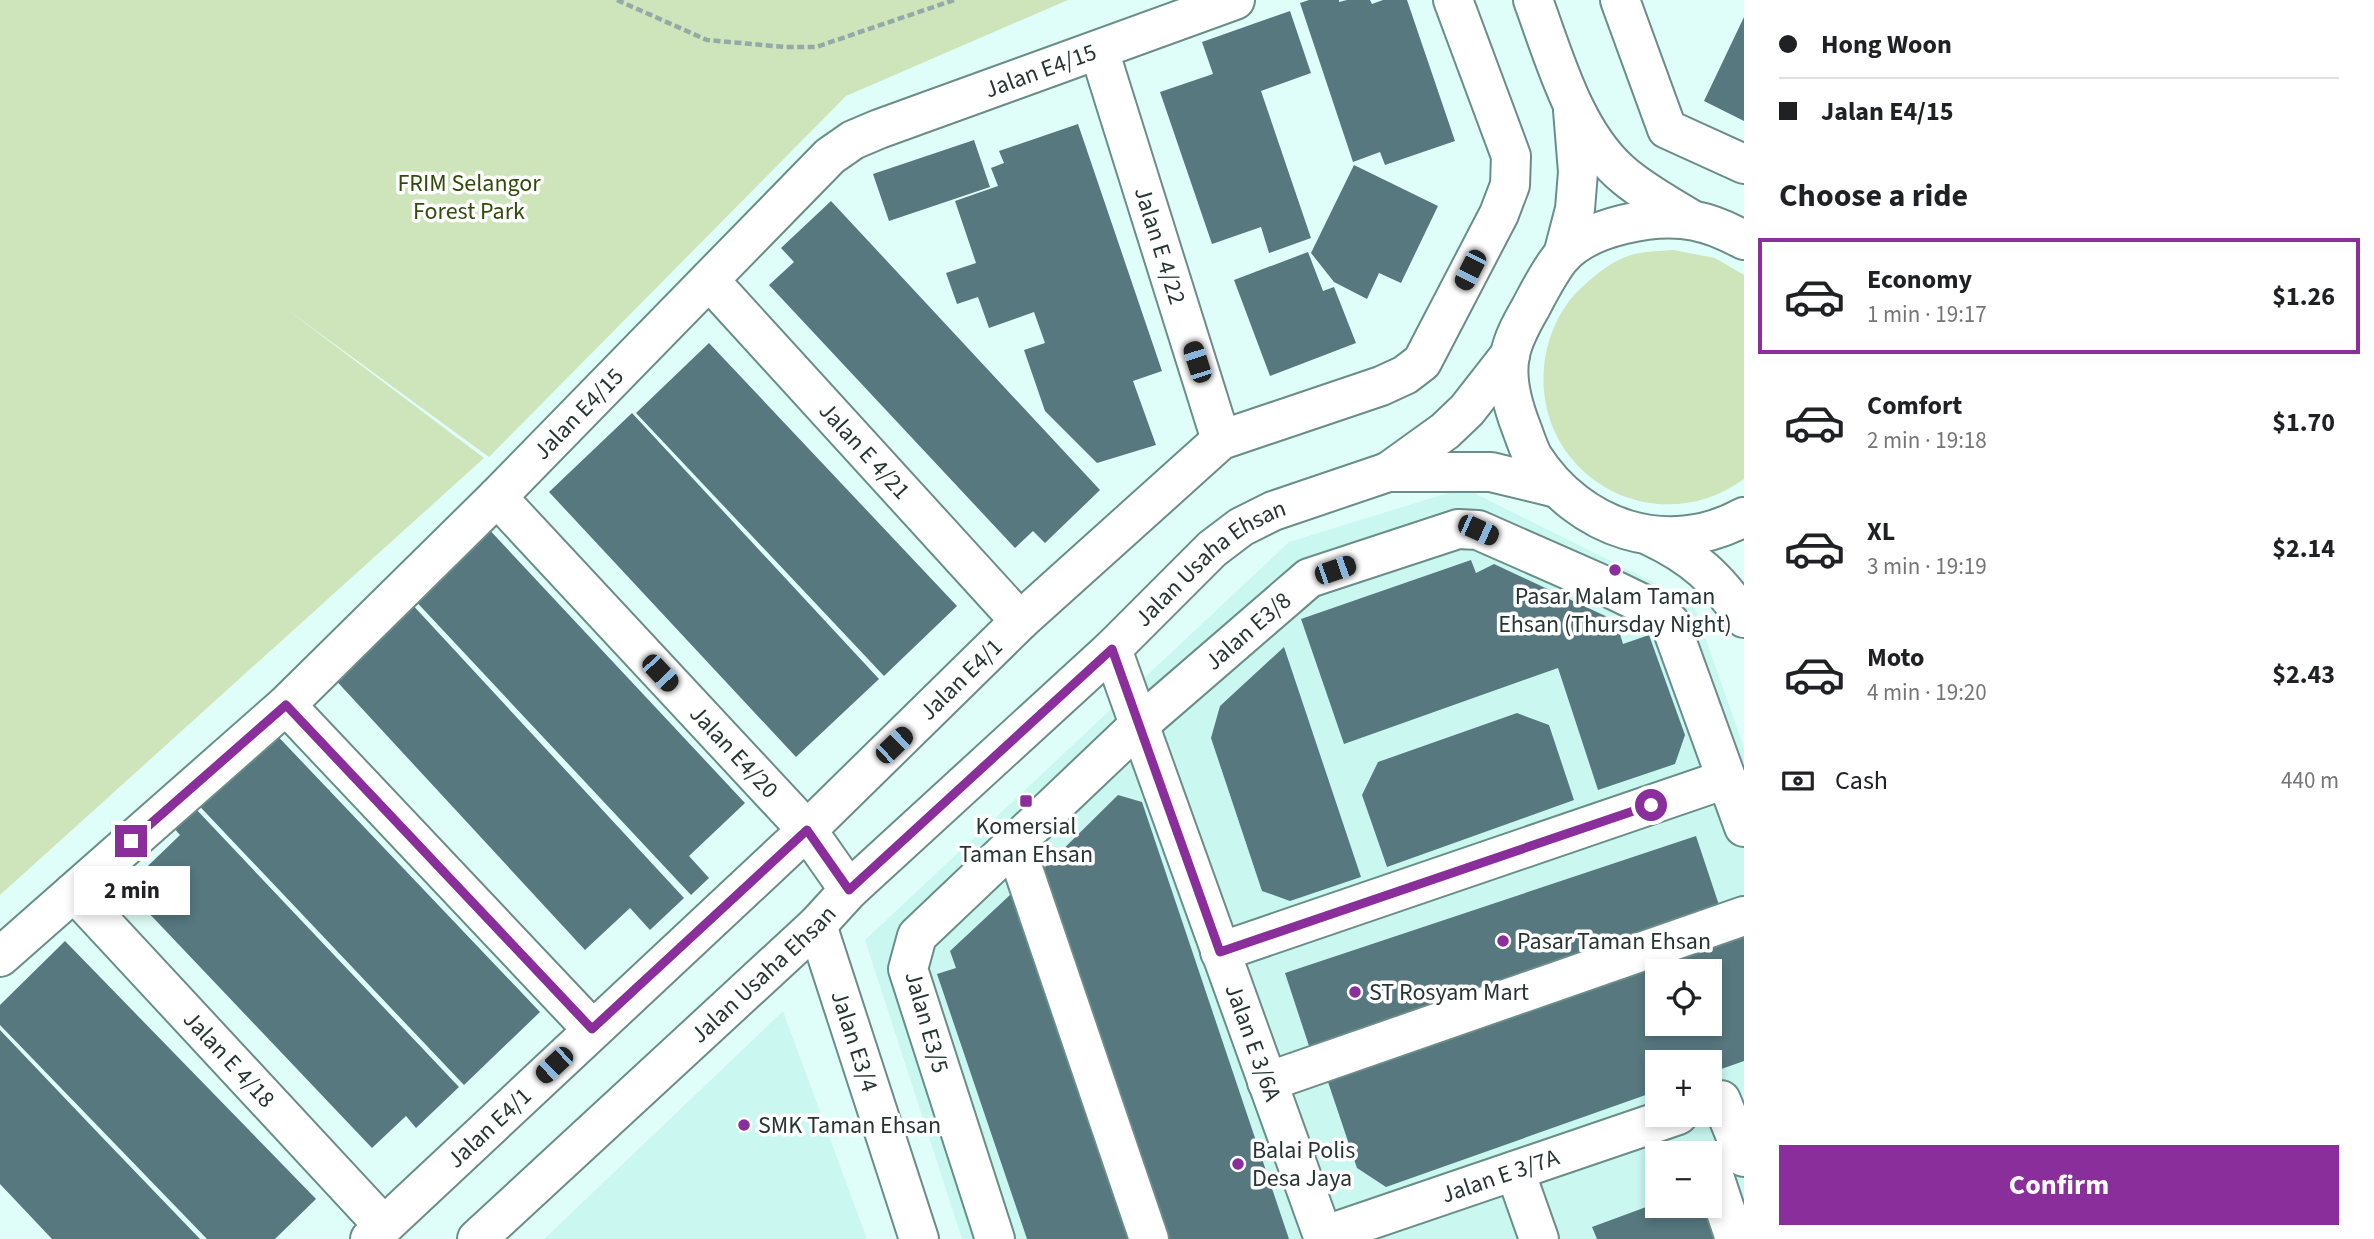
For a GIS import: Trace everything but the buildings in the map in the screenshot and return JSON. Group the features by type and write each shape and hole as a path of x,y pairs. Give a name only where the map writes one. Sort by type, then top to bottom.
{"street":[{"name":"Jalan E4/15","path":"0,957 286,705 497,497 830,156 853,140 1236,0"},
{"path":"1221,440 1381,386 1405,375 1422,362 1499,214 1510,185 1511,156 1453,0"},
{"path":"1533,0 1573,108 1619,172 1693,220 1728,231 1744,240"},
{"path":"1620,0 1667,129 1744,163"},
{"name":"Jalan E 4/22","path":"1099,50 1221,440"},
{"path":"1563,255 1575,209 1578,172 1573,108"},
{"path":"1693,220 1652,219 1611,227 1586,238 1563,255 1543,284 1520,327 1510,355 1510,385 1517,416 1532,455 1557,488 1576,506 1598,520 1648,535 1688,536 1727,526 1744,517"},
{"name":"Jalan E 4/21","path":"709,280 1020,621"},
{"name":"Jalan Usaha Ehsan","path":"477,1239 817,925 849,890 1112,649 1212,549 1241,527 1273,511 1388,472 1445,431 1467,410 1510,355"},
{"name":"Jalan E4/1","path":"377,1233 807,830 1020,621 1221,440"},
{"name":"Jalan Usaha Ehsan","path":"1388,472 1492,472 1557,488"},
{"name":"Jalan E4/20","path":"497,497 807,830 849,890"},
{"name":"Jalan E3/8","path":"1139,725 1309,578 1458,529 1478,530 1643,604 1670,623 1744,828"},
{"path":"1648,535 1682,552 1702,566 1744,618"},
{"name":"Jalan E 3/6A","path":"1112,649 1323,1238"},
{"path":"286,705 592,1029"},
{"name":"Jalan E3/5","path":"995,1239 908,969 917,936 1139,725"},
{"path":"1220,952 1726,779"},
{"path":"1015,845 1149,1239"},
{"name":"Jalan E 4/18","path":"74,892 377,1233"},
{"path":"1268,1082 1744,916"},
{"name":"Jalan E3/4","path":"817,925 919,1239"},
{"path":"1722,1112 1744,1157"},
{"name":"Jalan E 3/7A","path":"1323,1238 1645,1126"},
{"path":"1515,1171 1539,1239"},
{"path":"1722,1200 1735,1239"}],"path":[{"path":"617,0 707,40 816,47 954,0"}],"shaded area":[{"path":"1464,488 1693,602 1744,748 1744,1239 962,1239 865,940 1289,542"},
{"name":"SMK Taman Ehsan","path":"783,1011 867,1239 544,1239"}],"green space":[{"name":"FRIM Selangor Forest Park","path":"0,0 1068,0 846,96 489,457 285,308 484,458 0,895"},
{"path":"1673,250 1715,258 1744,275 1744,479 1709,497 1674,504 1639,501 1607,488 1579,467 1559,439 1546,405 1544,366 1550,337 1558,318 1587,282 1608,266 1631,255"}],"place":[{"name":"Pasar Malam Taman Ehsan (Thursday Night)","path":"1615,570"},
{"name":"Komersial Taman Ehsan","path":"1026,801"},
{"name":"Pasar Taman Ehsan","path":"1503,941"},
{"name":"ST Rosyam Mart","path":"1355,992"},
{"name":"SMK Taman Ehsan","path":"744,1125"},
{"name":"Balai Polis Desa Jaya","path":"1238,1164"}],"route":[{"path":"131,841 286,705 592,1029 807,830 849,890 1112,649 1220,952 1651,805"}]}
